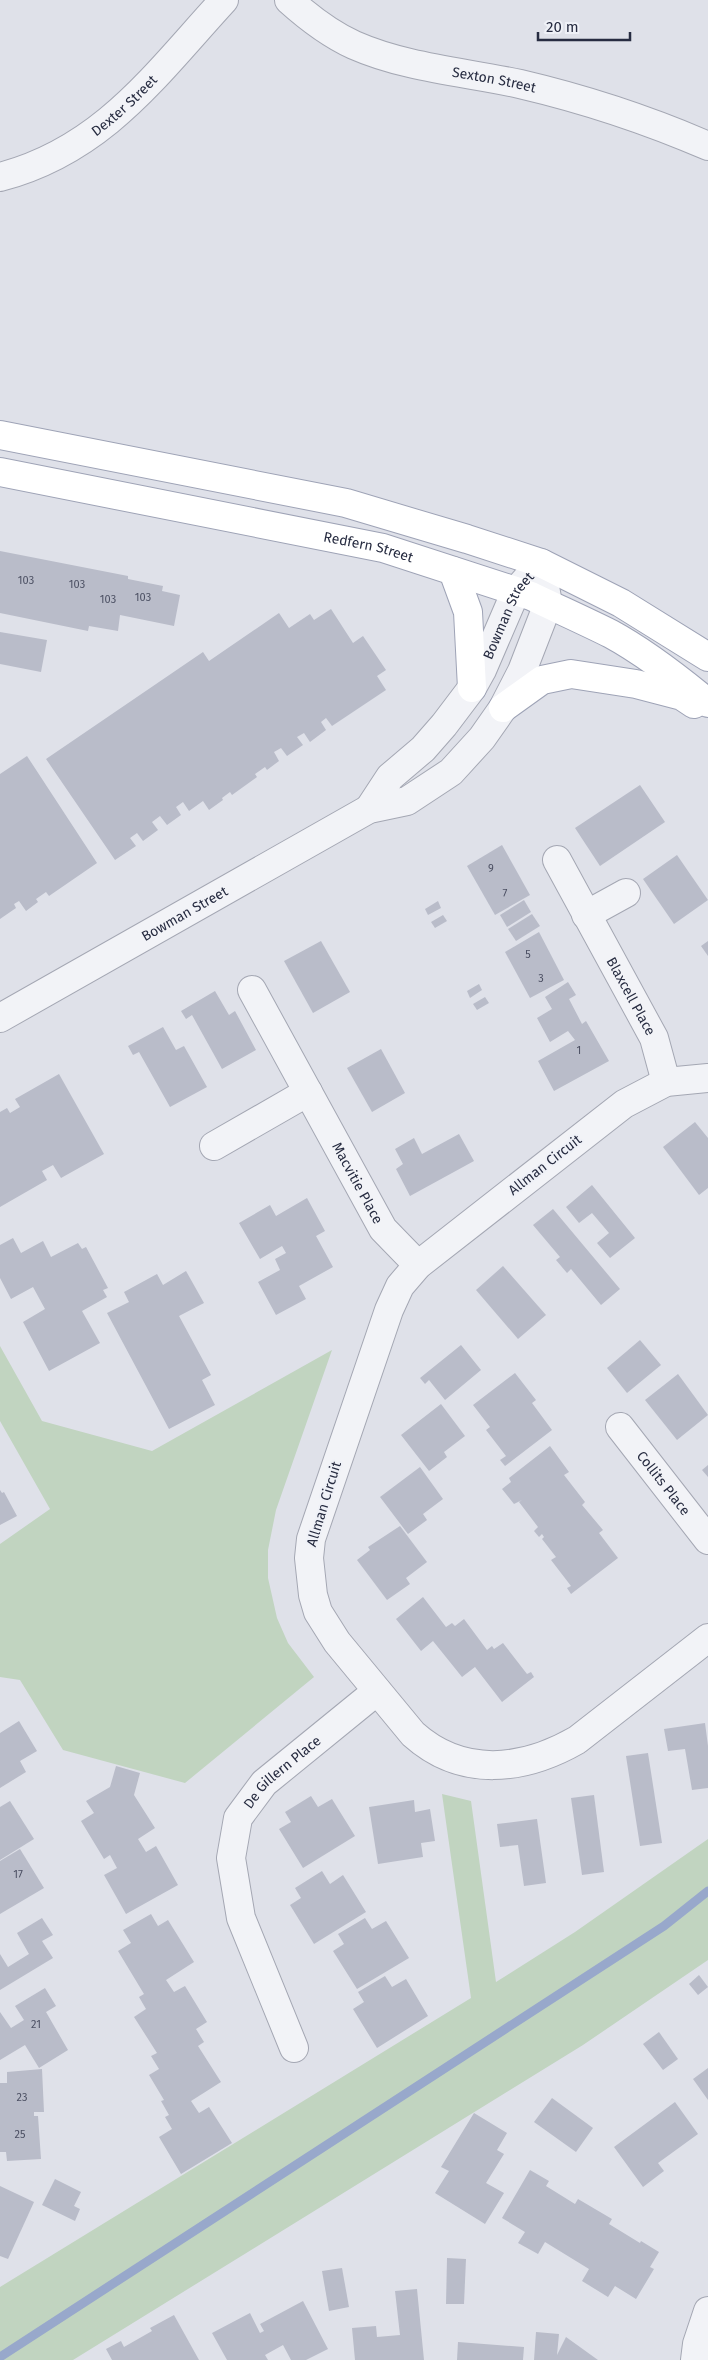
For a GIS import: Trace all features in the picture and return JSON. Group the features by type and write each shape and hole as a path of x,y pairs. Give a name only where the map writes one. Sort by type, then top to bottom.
{"main road":[{"path":"0,435 346,503 541,563 621,603 708,657"},
{"name":"Redfern Street","path":"0,472 384,548 516,591 613,635 684,683 708,703"},
{"path":"453,571 468,612 472,688"},
{"path":"503,708 542,680 571,674 636,684 682,696 708,712"}],"street":[{"name":"Dexter Street","path":"0,177 22,171 69,150 112,120 224,0"},
{"name":"Sexton Street","path":"289,0 314,22 354,45 399,59 521,84 578,100 708,146"},
{"name":"Bowman Street","path":"369,808 390,777 423,749 444,726 472,688 482,670 516,591 541,563"},
{"name":"Bowman Street","path":"0,1018 369,808 407,801 451,772 482,738 503,708 522,671 548,604 541,563"},
{"name":"Blaxcell Place","path":"557,860 654,1038 666,1082"},
{"path":"586,915 626,893"},
{"name":"Macvitie Place","path":"252,990 383,1229 418,1265"},
{"name":"Allman Circuit","path":"708,1078 666,1082 624,1104 418,1265 400,1286 389,1310 311,1539 309,1558 313,1595 318,1612 338,1642 413,1734 426,1746 460,1762 498,1766 518,1763 558,1750 577,1740 708,1638"},
{"path":"214,1146 308,1092"},
{"name":"Collits Place","path":"620,1427 708,1540"},
{"name":"De Gillern Place","path":"294,2048 241,1918 231,1858 238,1818 264,1783 377,1691"},
{"path":"695,2360 697,2344 708,2311"}],"green space":[{"path":"0,1346 42,1421 152,1451 332,1350 276,1510 268,1550 268,1578 277,1618 288,1643 314,1677 185,1783 63,1750 20,1680 0,1677 0,1544 50,1509 0,1421"},
{"path":"442,1794 471,1801 496,1982 575,1932 708,1839 708,1960 583,2045 73,2360 0,2360 0,2287 471,1998"}],"building":[{"path":"0,551 128,576 128,579 163,586 162,591 180,595 174,626 120,615 118,631 89,626 88,631 0,613"},
{"path":"331,609 353,643 363,636 386,670 377,676 386,690 332,726 326,718 321,722 326,730 310,742 304,733 297,737 303,745 287,756 281,748 274,752 279,761 267,770 265,767 255,774 257,777 232,795 230,792 222,798 223,800 209,810 203,801 189,811 183,802 176,807 181,815 167,825 160,816 152,822 158,830 143,841 137,833 130,838 136,846 115,860 46,759 203,652 209,661 279,613 289,628 310,614 314,620"},
{"path":"0,632 47,640 41,672 0,664"},
{"path":"27,756 97,863 49,896 46,892 36,899 38,902 26,911 19,901 14,904 16,908 0,919 0,774"},
{"path":"640,785 665,822 600,866 575,828"},
{"path":"502,845 530,895 495,915 467,866"},
{"path":"677,855 708,900 674,924 643,879"},
{"path":"524,900 531,912 507,927 500,915"},
{"path":"438,901 441,908 428,915 425,909"},
{"path":"532,914 540,926 516,941 508,929"},
{"path":"443,915 447,921 435,928 431,922"},
{"path":"539,932 564,980 530,998 505,952"},
{"path":"321,941 350,992 313,1013 284,961"},
{"path":"708,941 708,956 701,946"},
{"path":"568,982 576,995 569,999 582,1024 586,1021 609,1061 554,1091 538,1061 575,1040 568,1031 550,1042 537,1018 552,1009 545,997"},
{"path":"479,984 482,990 470,998 467,991"},
{"path":"215,991 229,1015 235,1011 256,1050 222,1069 192,1015 186,1019 181,1011"},
{"path":"485,997 489,1003 477,1010 473,1004"},
{"path":"163,1027 176,1050 184,1046 207,1087 170,1107 139,1052 133,1055 128,1046"},
{"path":"381,1049 405,1093 372,1112 347,1068"},
{"path":"59,1074 104,1154 61,1178 53,1165 42,1171 47,1180 0,1207 0,1112 7,1108 10,1113 20,1107 15,1099"},
{"path":"695,1122 708,1138 708,1188 699,1195 663,1147"},
{"path":"459,1134 474,1161 410,1196 396,1169 403,1164 395,1149 414,1138 422,1154"},
{"path":"592,1185 635,1238 610,1258 597,1243 609,1233 592,1213 579,1223 566,1207"},
{"path":"307,1198 325,1231 316,1236 333,1267 299,1286 306,1299 276,1315 258,1282 280,1270 275,1259 286,1253 282,1246 260,1259 239,1223 270,1205 276,1216"},
{"path":"553,1209 620,1289 601,1305 571,1269 567,1273 556,1260 560,1257 533,1225"},
{"path":"13,1238 21,1253 43,1241 51,1257 78,1243 82,1249 86,1247 108,1288 103,1290 107,1297 82,1311 100,1343 49,1371 23,1322 45,1309 33,1287 11,1299 0,1278 0,1245"},
{"path":"503,1266 546,1315 518,1339 476,1290"},
{"path":"186,1271 204,1303 179,1316 211,1375 202,1380 215,1405 169,1429 107,1313 129,1302 124,1292 157,1274 163,1285"},
{"path":"640,1340 661,1365 627,1393 607,1368"},
{"path":"461,1345 481,1370 445,1400 429,1380 425,1384 420,1378"},
{"path":"515,1373 536,1400 532,1403 552,1430 505,1466 500,1460 506,1456 486,1430 490,1427 473,1405"},
{"path":"678,1374 708,1415 677,1440 645,1400"},
{"path":"441,1404 465,1436 444,1452 447,1457 429,1471 401,1435"},
{"path":"550,1446 569,1472 564,1475 585,1502 582,1505 603,1530 599,1533 618,1558 571,1594 567,1588 571,1586 551,1560 556,1557 542,1539 544,1537 542,1534 539,1537 534,1531 538,1527 519,1502 522,1500 514,1504 502,1489 511,1482 509,1478"},
{"path":"708,1465 708,1477 702,1470"},
{"path":"420,1467 443,1499 423,1514 427,1520 408,1534 380,1497"},
{"path":"0,1490 2,1493 4,1492 17,1516 0,1525"},
{"path":"400,1526 427,1562 406,1578 410,1584 387,1600 357,1560 370,1550 368,1547"},
{"path":"423,1597 446,1627 452,1623 455,1626 464,1619 487,1650 492,1646 494,1649 503,1643 527,1674 531,1672 534,1677 502,1702 475,1667 462,1677 433,1641 421,1651 396,1619"},
{"path":"19,1721 37,1751 20,1761 26,1772 0,1788 0,1733"},
{"path":"705,1723 708,1746 708,1788 692,1790 685,1749 668,1751 664,1729"},
{"path":"648,1753 662,1843 640,1846 626,1756"},
{"path":"116,1766 140,1773 134,1795 155,1828 138,1839 146,1852 156,1846 178,1885 126,1914 104,1875 117,1868 110,1855 104,1859 81,1821 94,1813 86,1801 110,1787"},
{"path":"594,1795 604,1872 582,1875 571,1798"},
{"path":"311,1796 318,1807 332,1799 355,1836 303,1868 279,1829 291,1822 285,1812"},
{"path":"414,1800 415,1812 430,1809 435,1841 421,1843 423,1857 378,1864 369,1807"},
{"path":"10,1801 34,1839 0,1860 0,1807"},
{"path":"537,1819 546,1883 524,1886 518,1845 500,1847 497,1824"},
{"path":"20,1849 44,1888 0,1914 0,1861"},
{"path":"322,1871 330,1884 343,1875 366,1912 314,1944 290,1905 301,1898 295,1888"},
{"path":"151,1914 158,1926 168,1920 194,1962 166,1980 174,1992 185,1986 207,2022 196,2029 204,2042 198,2046 221,2082 191,2101 199,2113 209,2107 232,2143 181,2174 159,2137 172,2129 165,2117 169,2115 161,2101 164,2100 149,2075 159,2069 151,2056 157,2053 134,2017 146,2009 139,1997 144,1994 118,1951 131,1943 123,1930"},
{"path":"42,1918 53,1935 42,1941 53,1958 0,1990 0,1954 8,1967 29,1954 17,1933"},
{"path":"365,1918 372,1929 386,1921 409,1958 357,1989 333,1951 344,1944 338,1934"},
{"path":"699,1975 708,1987 698,1995 689,1984"},
{"path":"385,1976 392,1987 406,1979 428,2016 377,2048 353,2009 364,2002 358,1992"},
{"path":"45,1988 56,2006 46,2012 68,2050 39,2068 25,2045 0,2060 0,2012 11,2028 24,2020 15,2006"},
{"path":"659,2032 678,2059 663,2070 643,2044"},
{"path":"708,2068 708,2100 693,2079"},
{"path":"42,2069 44,2112 34,2112 34,2116 38,2116 41,2159 7,2161 6,2152 0,2152 0,2083 7,2083 7,2072"},
{"path":"552,2098 593,2128 576,2152 534,2122"},
{"path":"675,2102 698,2134 658,2163 664,2171 643,2187 614,2147"},
{"path":"474,2113 507,2133 497,2150 504,2154 486,2183 504,2193 485,2224 435,2193 449,2171 441,2167"},
{"path":"530,2170 549,2181 546,2186 575,2204 578,2199 612,2219 609,2224 659,2252 650,2267 654,2269 636,2299 615,2286 608,2297 582,2281 589,2269 545,2242 538,2254 518,2243 525,2232 502,2218"},
{"path":"55,2179 81,2192 74,2206 80,2209 75,2221 42,2205"},
{"path":"0,2186 34,2202 8,2259 0,2256"},
{"path":"447,2258 466,2259 464,2304 446,2304"},
{"path":"342,2268 349,2307 329,2311 322,2271"},
{"path":"417,2289 424,2360 355,2360 352,2328 376,2326 377,2337 400,2335 395,2291"},
{"path":"303,2301 328,2349 306,2360 291,2360 283,2345 265,2355 268,2360 227,2360 212,2333 250,2313 260,2333 264,2331 260,2324"},
{"path":"174,2315 199,2360 112,2360 106,2349 121,2341 124,2347 152,2331 150,2328"},
{"path":"536,2332 559,2334 557,2355 566,2337 598,2360 534,2360"},
{"path":"458,2342 524,2347 523,2360 457,2360"}],"waterway":[{"path":"0,2357 664,1926 708,1891"}]}
